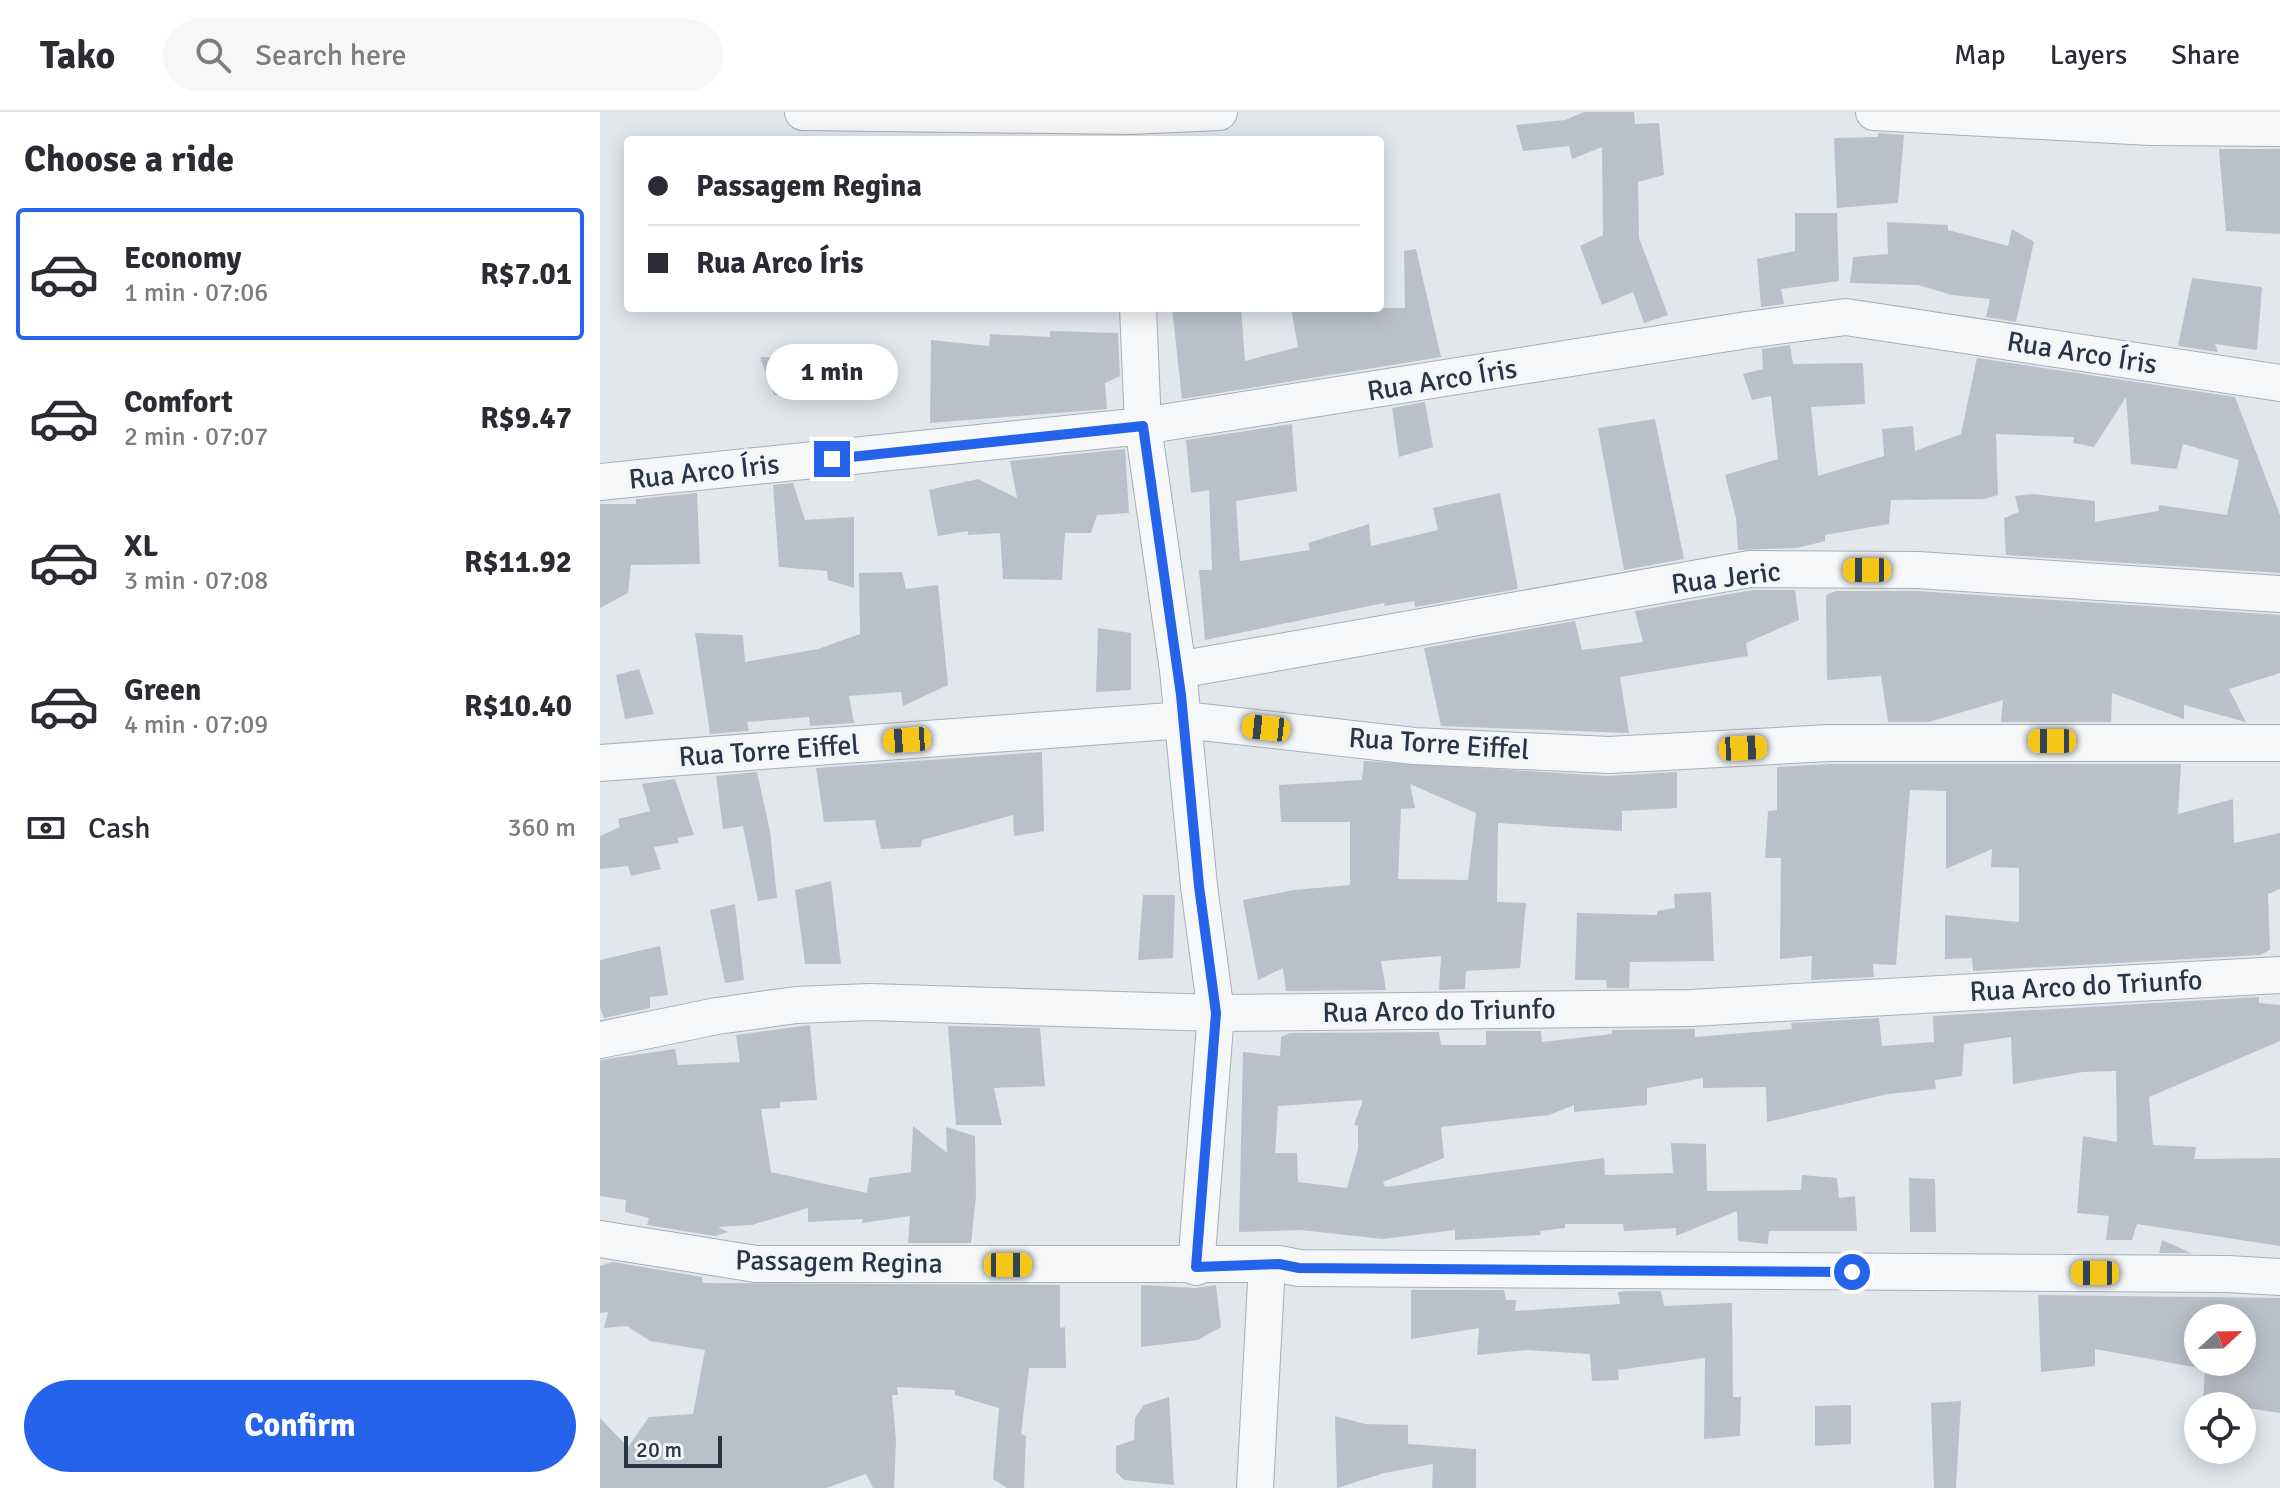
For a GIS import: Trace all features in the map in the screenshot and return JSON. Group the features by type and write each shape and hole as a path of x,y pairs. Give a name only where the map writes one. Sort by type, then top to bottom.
{"street":[{"path":"803,112 922,112 1129,128 1219,112"},
{"path":"1874,112 2150,127 2280,128"},
{"path":"1138,312 1143,426 1178,670 1199,886 1216,1013 1196,1267"},
{"name":"Rua Arco Íris","path":"600,482 1143,426 1846,317 2280,383"},
{"name":"Rua Jeric","path":"1178,670 1750,569 1918,570 2280,594"},
{"name":"Rua Torre Eiffel","path":"600,763 1184,720 1414,746 1609,755 1829,743 2280,743"},
{"name":"Rua Arco do Triunfo","path":"600,1040 717,1016 796,1005 870,1002 1216,1013 1691,1008 2280,975"},
{"name":"Passagem Regina","path":"600,1239 756,1264 1196,1267 1267,1264 1299,1268 2280,1277"},
{"path":"1255,1488 1267,1264"}],"building":[{"path":"1584,112 1634,112 1635,124 1659,123 1664,175 1638,182 1639,238 1668,315 1644,323 1633,292 1602,305 1580,246 1603,235 1602,147 1572,159 1569,146 1523,151 1516,125 1565,120"},
{"path":"1878,133 1904,135 1898,203 1837,208 1834,138 1878,137"},
{"path":"2219,149 2280,149 2280,234 2226,231"},
{"path":"1795,213 1837,213 1839,281 1781,289 1784,304 1761,307 1757,259 1795,251"},
{"path":"1887,222 1948,225 1948,230 2008,246 2012,229 2034,242 2016,322 1986,317 1990,299 1952,295 1918,285 1850,283 1853,257 1888,254"},
{"path":"1416,249 1441,357 1182,399 1172,312 1241,312 1245,361 1298,347 1292,312 1384,312 1384,308 1405,308 1404,251"},
{"path":"2192,278 2262,287 2257,350 2215,344 2218,352 2178,346"},
{"path":"1050,331 1118,333 1120,376 1105,383 1107,409 930,423 931,340 989,346 990,334 1050,337"},
{"path":"1790,345 1793,364 1863,363 1865,404 1811,407 1818,476 1884,456 1882,429 1913,426 1915,451 1961,434 1977,358 2235,397 2280,515 2280,573 2006,555 2004,518 2019,512 2015,496 2033,494 2095,501 2095,522 2158,511 2159,505 2227,515 2239,460 2183,444 2177,469 2131,464 2126,397 2094,447 2073,443 2074,437 1996,434 1998,495 1984,499 1891,500 1889,524 1825,535 1825,541 1797,548 1738,550 1736,518 1725,475 1778,459 1771,396 1752,400 1743,374 1763,369 1762,349"},
{"path":"760,357 801,359 804,395 774,395"},
{"path":"1425,402 1433,447 1399,457 1392,408"},
{"path":"1655,419 1684,559 1624,570 1598,428"},
{"path":"1292,424 1297,491 1236,501 1240,561 1310,550 1308,543 1369,524 1371,546 1438,530 1433,508 1500,493 1518,589 1415,607 1414,601 1385,606 1384,603 1205,640 1199,570 1212,570 1209,490 1191,493 1186,440"},
{"path":"1125,449 1129,513 1097,515 1091,533 1065,533 1062,580 1003,579 1000,533 968,535 968,531 938,536 929,490 978,479 1017,498 1010,461"},
{"path":"793,483 805,520 854,517 854,588 828,580 827,571 779,567 773,485"},
{"path":"697,493 700,564 631,565 628,593 600,608 600,504 636,504 636,499"},
{"path":"902,572 906,589 938,585 948,685 903,706 901,692 849,696 854,723 810,726 809,717 747,722 749,731 710,734 695,633 743,635 745,662 818,649 860,634 859,573"},
{"path":"1752,590 1795,590 1799,620 1746,643 1748,656 1620,677 1629,733 1441,726 1424,648 1575,621 1582,650 1643,642 1635,611"},
{"path":"1836,591 1917,591 2280,615 2280,673 2229,689 2246,722 2184,705 2184,719 2112,693 2111,722 2001,722 2003,700 1929,722 1888,722 1881,676 1827,680 1826,595"},
{"path":"1098,628 1131,633 1131,690 1096,692"},
{"path":"639,669 654,714 625,719 616,675"},
{"path":"1042,752 1044,831 1014,836 1013,815 922,840 921,847 881,849 875,820 824,822 816,768"},
{"path":"1364,761 1608,776 1677,772 1677,808 1622,811 1622,831 1498,823 1497,902 1526,903 1520,968 1466,971 1465,989 1439,990 1441,956 1381,961 1386,990 1286,991 1283,968 1258,980 1243,900 1294,890 1350,885 1350,822 1281,822 1279,785 1362,780","holes":["1410,784 1476,813 1468,880 1398,879 1401,809 1415,808"]},
{"path":"1830,764 2181,764 2178,814 2233,799 2234,843 2280,833 2280,889 2268,894 2270,950 2260,955 1973,971 1972,958 1945,959 1945,915 2019,922 2019,868 1991,867 1992,849 1946,869 1946,791 1910,790 1896,965 1873,964 1874,977 1811,980 1812,956 1780,959 1781,858 1765,858 1768,811 1777,810 1777,767"},
{"path":"757,772 770,831 777,898 758,901 743,826 723,829 716,776"},
{"path":"675,779 694,835 677,838 679,843 654,847 661,869 631,876 628,866 600,869 600,836 620,827 618,819 650,811 642,784"},
{"path":"831,881 841,964 805,964 795,890"},
{"path":"1711,892 1714,961 1630,962 1629,988 1607,988 1606,980 1575,980 1577,913 1657,915 1657,911 1675,908 1674,894"},
{"path":"1143,895 1175,895 1173,958 1138,960"},
{"path":"735,904 744,980 725,983 710,910"},
{"path":"660,946 668,995 650,997 650,1008 604,1018 600,1008 600,960"},
{"path":"2259,997 2259,1003 2280,1005 2280,1041 2149,1097 2153,1145 2196,1147 2194,1159 2280,1158 2280,1246 2137,1224 2132,1240 2106,1240 2109,1216 2077,1213 2083,1136 2117,1142 2116,1071 2083,1072 2013,1084 2011,1037 1964,1044 1962,1076 1935,1080 1936,1089 1888,1094 1767,1122 1766,1087 1703,1088 1703,1078 1647,1088 1647,1105 1574,1112 1574,1105 1549,1115 1441,1127 1444,1158 1383,1182 1385,1187 1604,1158 1605,1175 1673,1173 1671,1143 1706,1144 1707,1191 1801,1190 1802,1175 1837,1178 1839,1198 1855,1196 1857,1231 1769,1231 1768,1244 1738,1241 1737,1211 1676,1236 1676,1228 1624,1231 1623,1224 1565,1224 1565,1228 1540,1231 1541,1235 1455,1240 1455,1230 1383,1239 1301,1230 1239,1232 1243,1052 1280,1056 1281,1037 1290,1033 1439,1032 1441,1045 1486,1045 1486,1031 1541,1031 1542,1042 1612,1034 1612,1030 1695,1029 1695,1037 1792,1029 1791,1023 1879,1018 1882,1046 1934,1042 1933,1016","holes":["1363,1100 1354,1125 1358,1126 1358,1149 1347,1188 1298,1182 1297,1153 1275,1153 1278,1106"]},
{"path":"810,1025 817,1100 780,1102 780,1108 761,1109 771,1172 867,1193 869,1178 911,1172 913,1126 947,1153 946,1127 975,1136 976,1196 971,1243 908,1243 910,1216 862,1223 863,1219 808,1222 808,1208 752,1225 718,1227 728,1232 715,1236 647,1225 649,1218 625,1212 626,1200 600,1196 600,1060 675,1049 678,1065 740,1062 736,1035"},
{"path":"948,1026 1040,1028 1045,1086 994,1088 1002,1125 956,1125"},
{"path":"1909,1178 1935,1179 1936,1232 1910,1232"},
{"path":"2162,1240 2191,1253 2159,1253"},
{"path":"613,1262 702,1277 703,1283 1060,1285 1060,1328 1065,1327 1066,1368 1029,1368 1021,1434 1026,1436 1024,1488 1007,1488 993,1479 999,1408 955,1395 955,1390 897,1387 898,1395 892,1395 896,1440 894,1488 873,1488 866,1474 826,1488 600,1488 600,1418 628,1447 649,1417 693,1414 705,1350 650,1341 627,1326 604,1328 608,1312 600,1313 600,1266"},
{"path":"1141,1285 1195,1288 1216,1285 1221,1327 1198,1340 1141,1347"},
{"path":"1411,1290 1504,1290 1506,1300 1516,1300 1515,1311 1620,1304 1618,1292 1627,1291 1661,1291 1664,1306 1732,1303 1733,1397 1741,1397 1740,1436 1704,1439 1705,1358 1618,1370 1619,1380 1592,1381 1590,1354 1527,1350 1477,1355 1479,1328 1411,1339"},
{"path":"2038,1295 2280,1298 2280,1413 2256,1409 2256,1392 2204,1392 2205,1376 2256,1376 2256,1304 2184,1304 2184,1365 2095,1349 2095,1366 2041,1372"},
{"path":"1169,1397 1174,1485 1124,1480 1116,1472 1116,1446 1134,1440 1135,1418 1144,1405"},
{"path":"1961,1401 1956,1488 1934,1488 1931,1403"},
{"path":"1851,1405 1851,1444 1815,1446 1815,1406"},
{"path":"1335,1416 1365,1424 1408,1425 1408,1444 1476,1449 1476,1488 1432,1488 1433,1464 1384,1473 1337,1488"}],"route":[{"path":"832,459 1143,426 1181,695 1199,886 1216,1013 1196,1267 1279,1264 1299,1268 1852,1272"}]}
